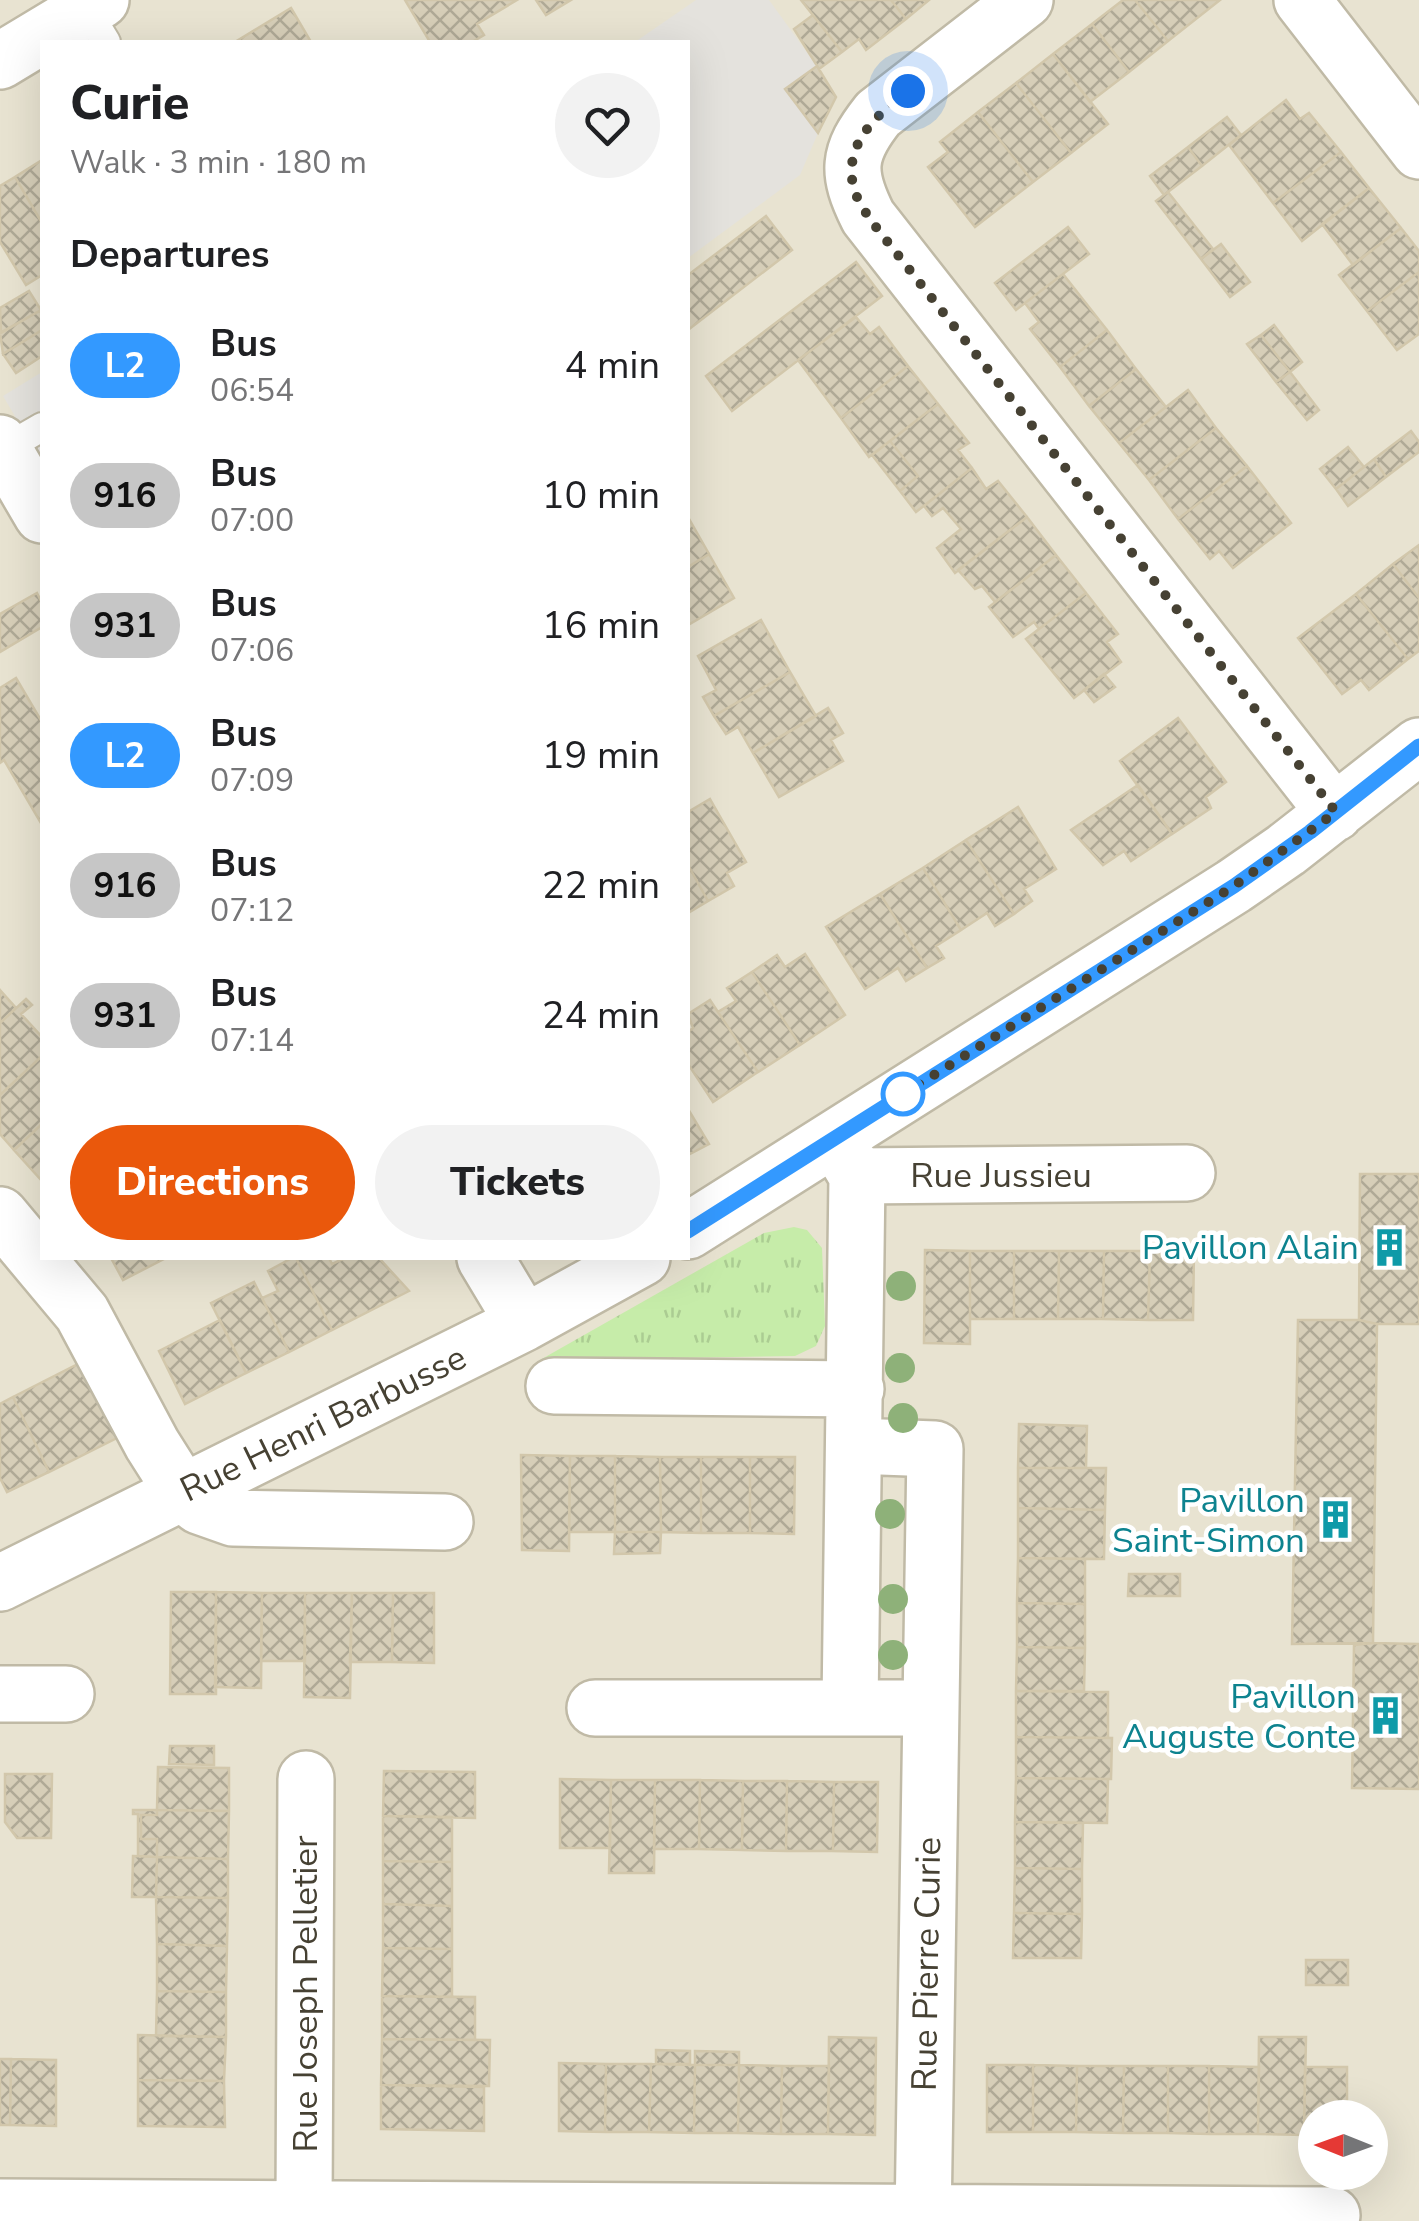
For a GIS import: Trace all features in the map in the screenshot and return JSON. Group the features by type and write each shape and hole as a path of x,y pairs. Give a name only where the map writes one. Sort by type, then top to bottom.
{"street":[{"path":"1025,0 878,114 860,136 853,160 854,188 868,217 1336,812"},
{"path":"1302,0 1419,151"},
{"path":"47,40 98,17"},
{"path":"0,61 40,43"},
{"path":"15,440 40,509"},
{"path":"690,1230 846,1158 1234,886 1419,746"},
{"path":"846,1158 856,1389 850,1706"},
{"name":"Rue Jussieu","path":"846,1158 1186,1174"},
{"path":"0,1215 82,1314 152,1444 183,1493 199,1506 232,1518 446,1522"},
{"path":"485,1260 524,1324"},
{"name":"Rue Henri Barbusse","path":"0,1583 524,1324 638,1260"},
{"path":"554,1386 856,1389"},
{"name":"Rue Pierre Curie","path":"855,1446 935,1449 923,2217"},
{"path":"0,1694 66,1694"},
{"path":"594,1708 930,1708"},
{"name":"Rue Joseph Pelletier","path":"304,2209 306,1780"},
{"path":"0,2207 923,2217 1332,2215"}],"shaded area":[{"path":"0,0 1419,0 1419,2221 0,2221"},
{"path":"696,0 769,0 819,69 785,89 818,133 800,175 690,257 690,40 638,40"},
{"path":"40,373 40,459 3,396"}],"green space":[{"path":"794,1227 807,1230 822,1248 825,1326 816,1346 795,1356 540,1360 764,1233"}],"building":[{"path":"405,0 517,0 477,24 484,35 475,40 429,40"},
{"path":"536,0 571,0 546,15"},
{"path":"801,0 891,0 906,19 866,50 859,39 842,52"},
{"path":"891,0 929,0 906,19"},
{"path":"1123,0 1135,0 1168,41 1129,72 1092,24"},
{"path":"1135,0 1220,0 1168,41"},
{"path":"291,8 310,40 238,40"},
{"path":"813,15 842,52 819,69 794,29"},
{"path":"1092,24 1129,72 1090,102 1053,54"},
{"path":"1053,54 1108,124 1071,153 1016,83"},
{"path":"817,66 836,97 818,133 785,89"},
{"path":"1016,83 1071,153 1033,182 978,112"},
{"path":"1286,100 1300,119 1309,113 1341,152 1273,203 1229,145"},
{"path":"978,112 1033,182 975,227 928,167 948,152 940,142"},
{"path":"1227,117 1241,135 1202,166 1188,147"},
{"path":"1188,147 1202,166 1164,195 1150,176"},
{"path":"1341,152 1369,188 1302,241 1273,203"},
{"path":"40,161 40,220 15,177"},
{"path":"15,177 40,220 40,276 26,285 0,242 0,186"},
{"path":"1369,188 1401,228 1353,265 1322,224"},
{"path":"1168,192 1213,249 1201,259 1156,201"},
{"path":"766,216 792,250 690,328 690,273"},
{"path":"1068,227 1089,254 1016,310 995,283"},
{"path":"1401,228 1419,251 1419,272 1367,311 1339,275"},
{"path":"1221,244 1250,282 1230,297 1201,259"},
{"path":"856,262 882,296 732,411 706,376"},
{"path":"1419,272 1419,334 1397,350 1367,311"},
{"path":"1063,274 1107,330 1060,367 1030,329 1039,322 1025,303"},
{"path":"29,291 40,311 1,333 0,308"},
{"path":"40,311 40,331 3,354 0,333"},
{"path":"856,317 870,334 879,327 908,366 841,418 798,360"},
{"path":"1274,325 1302,362 1290,372 1261,335"},
{"path":"1107,330 1136,369 1089,406 1060,367"},
{"path":"40,331 40,357 16,373 3,354"},
{"path":"1261,335 1290,372 1276,382 1247,344"},
{"path":"908,366 938,404 869,457 841,418"},
{"path":"1136,369 1166,407 1119,443 1089,406"},
{"path":"1290,372 1319,410 1307,420 1276,382"},
{"path":"1188,390 1216,428 1149,480 1119,443"},
{"path":"938,404 969,443 958,450 972,468 916,512 900,491 918,476 890,441"},
{"path":"1216,428 1247,466 1178,519 1149,480"},
{"path":"1411,431 1419,442 1419,452 1386,477 1374,459"},
{"path":"890,441 918,476 900,491 872,455"},
{"path":"1348,447 1364,467 1336,489 1320,469"},
{"path":"1374,459 1386,477 1348,506 1336,489"},
{"path":"1247,466 1291,523 1233,568 1219,551 1210,559 1178,519"},
{"path":"972,468 986,489 998,481 1027,517 955,573 937,548 961,529 943,508 932,516 924,506"},
{"path":"1027,517 1056,555 995,602 982,586 975,589 958,570"},
{"path":"690,521 709,554 690,566"},
{"path":"1419,545 1419,598 1393,564"},
{"path":"709,554 734,598 690,624 690,566"},
{"path":"1056,555 1086,593 1039,629 1034,622 1013,637 989,607"},
{"path":"1393,564 1419,598 1419,651 1408,659 1356,594"},
{"path":"37,593 40,599 40,628 0,652 0,614"},
{"path":"1086,593 1118,634 1107,642 1121,662 1074,698 1026,639"},
{"path":"1356,594 1408,659 1369,690 1361,680 1342,694 1298,638"},
{"path":"761,620 790,672 714,716 703,697 716,690 698,656"},
{"path":"790,672 816,716 753,753 738,727 726,734 714,716"},
{"path":"1104,674 1115,687 1094,702 1084,690"},
{"path":"16,678 40,719 40,822 4,760 0,763 0,688"},
{"path":"828,708 843,733 831,740 843,761 779,797 753,753"},
{"path":"1178,718 1226,782 1206,797 1211,808 1172,834 1120,761"},
{"path":"1138,785 1172,834 1131,861 1124,851 1103,865 1071,830"},
{"path":"710,799 746,862 727,873 734,886 708,901 690,869 690,811"},
{"path":"1018,807 1056,869 1024,889 1032,901 1014,914 966,840"},
{"path":"966,840 1014,914 995,926 987,913 961,930 923,868"},
{"path":"923,868 961,930 936,946 944,958 927,968 880,894"},
{"path":"690,869 708,901 690,912"},
{"path":"880,894 927,968 906,981 898,968 865,989 826,927"},
{"path":"805,954 845,1015 800,1045 752,972 777,955 785,967"},
{"path":"752,972 800,1045 758,1072 718,1012 736,1001 727,988"},
{"path":"0,990 16,1008 0,1023"},
{"path":"26,999 32,1005 21,1014 40,1035 40,1058 0,1095 0,1023"},
{"path":"710,1000 758,1072 713,1102 690,1067 690,1013"},
{"path":"40,1058 40,1126 14,1150 0,1134 0,1095"},
{"path":"690,1112 709,1144 690,1154"},
{"path":"40,1126 40,1179 14,1150"},
{"name":"Pavillon Alain","path":"1360,1174 1419,1174 1419,1324 1359,1320"},
{"path":"925,1250 970,1251 970,1344 924,1343"},
{"path":"970,1251 1014,1251 1014,1319 970,1319"},
{"path":"1014,1251 1059,1251 1058,1319 1014,1319"},
{"path":"1059,1251 1104,1251 1103,1319 1058,1319"},
{"path":"1104,1251 1150,1251 1148,1320 1103,1319"},
{"path":"1150,1251 1194,1251 1193,1320 1148,1320"},
{"path":"112,1260 162,1260 123,1280"},
{"path":"288,1260 297,1260 332,1330 289,1352 262,1298 278,1291 268,1271"},
{"path":"297,1260 330,1260 332,1264 341,1260 381,1260 409,1291 332,1330"},
{"path":"254,1282 289,1352 246,1373 211,1303"},
{"path":"220,1320 246,1373 185,1404 159,1351"},
{"name":"Pavillon Saint-Simon","path":"1298,1320 1359,1320 1377,1324 1373,1643 1292,1644"},
{"path":"80,1363 117,1438 49,1472 13,1397"},
{"path":"13,1397 49,1472 7,1492 0,1478 0,1404"},
{"path":"1019,1424 1087,1426 1086,1468 1018,1468"},
{"path":"521,1455 570,1456 569,1551 522,1550"},
{"path":"570,1456 615,1456 615,1532 569,1532"},
{"path":"615,1456 660,1457 661,1532 615,1532"},
{"path":"660,1457 701,1457 701,1533 661,1532"},
{"path":"701,1457 750,1457 750,1533 701,1533"},
{"path":"750,1457 795,1457 794,1534 750,1533"},
{"path":"1018,1468 1106,1468 1105,1510 1018,1508"},
{"path":"1018,1508 1105,1510 1104,1559 1018,1558"},
{"path":"615,1532 661,1532 660,1553 614,1554"},
{"path":"1018,1558 1085,1559 1085,1604 1017,1603"},
{"path":"1129,1574 1180,1574 1180,1596 1128,1596"},
{"path":"171,1592 216,1592 216,1694 170,1694"},
{"path":"216,1592 262,1593 261,1688 215,1687"},
{"path":"262,1593 305,1593 305,1661 261,1661"},
{"path":"305,1593 352,1593 350,1698 304,1697"},
{"path":"352,1593 393,1593 392,1662 350,1662"},
{"path":"393,1593 434,1593 434,1663 392,1662"},
{"path":"1017,1603 1085,1604 1085,1648 1017,1647"},
{"name":"Pavillon Auguste Conte","path":"1419,1644 1419,1789 1352,1788 1354,1645"},
{"path":"1017,1647 1085,1648 1084,1691 1016,1691"},
{"path":"1016,1691 1108,1692 1108,1738 1016,1737"},
{"path":"1016,1737 1112,1738 1111,1779 1016,1778"},
{"path":"170,1746 214,1746 214,1765 169,1764"},
{"path":"158,1767 229,1768 229,1811 157,1810"},
{"path":"384,1771 475,1772 475,1818 383,1816"},
{"path":"5,1774 52,1774 51,1838 17,1838 5,1822"},
{"path":"1016,1778 1108,1779 1107,1823 1015,1822"},
{"path":"560,1779 611,1780 610,1848 560,1848"},
{"path":"611,1780 655,1780 654,1873 609,1873"},
{"path":"655,1780 700,1780 699,1849 654,1849"},
{"path":"700,1780 743,1781 742,1850 699,1849"},
{"path":"743,1781 787,1781 786,1851 742,1850"},
{"path":"787,1781 834,1782 833,1851 786,1851"},
{"path":"834,1782 878,1782 877,1852 833,1851"},
{"path":"133,1810 157,1810 157,1815 141,1815 141,1839 157,1839 157,1857 138,1856 138,1814 133,1814"},
{"path":"157,1810 229,1811 228,1859 157,1857 157,1839 141,1839 141,1815 157,1815"},
{"path":"383,1816 452,1817 452,1862 383,1861"},
{"path":"1015,1822 1083,1823 1082,1869 1015,1868"},
{"path":"133,1856 157,1857 156,1897 132,1897"},
{"path":"157,1857 228,1859 228,1898 156,1897"},
{"path":"383,1861 452,1862 452,1906 383,1904"},
{"path":"1015,1868 1082,1869 1082,1914 1014,1913"},
{"path":"156,1897 228,1898 227,1946 157,1944"},
{"path":"383,1904 452,1906 452,1949 383,1948"},
{"path":"1014,1913 1082,1914 1081,1958 1013,1958"},
{"path":"157,1944 227,1946 226,1992 157,1991"},
{"path":"383,1948 452,1949 452,1997 382,1996"},
{"path":"1306,1960 1348,1960 1348,1985 1306,1985"},
{"path":"157,1991 226,1992 226,2037 156,2036"},
{"path":"382,1996 475,1997 475,2040 382,2039"},
{"path":"138,2035 226,2037 224,2081 138,2080"},
{"path":"829,2037 876,2038 875,2135 828,2134"},
{"path":"1259,2037 1306,2037 1305,2100 1298,2100 1298,2135 1258,2134"},
{"path":"382,2039 490,2040 489,2086 381,2085"},
{"path":"656,2050 690,2051 690,2064 656,2064"},
{"path":"695,2051 739,2052 739,2065 695,2065"},
{"path":"0,2059 11,2059 10,2125 0,2125"},
{"path":"11,2059 56,2060 56,2126 10,2125"},
{"path":"559,2063 606,2064 605,2132 559,2131"},
{"path":"606,2064 651,2064 649,2132 605,2132"},
{"path":"651,2064 695,2065 694,2133 649,2132"},
{"path":"695,2065 739,2065 738,2133 694,2133"},
{"path":"739,2065 782,2066 781,2134 738,2133"},
{"path":"987,2065 1033,2065 1033,2132 987,2132"},
{"path":"1033,2065 1077,2066 1076,2132 1033,2132"},
{"path":"782,2066 829,2066 828,2134 781,2134"},
{"path":"1077,2066 1124,2066 1123,2133 1076,2132"},
{"path":"1124,2066 1168,2066 1168,2133 1123,2133"},
{"path":"1168,2066 1209,2066 1209,2134 1168,2133"},
{"path":"1209,2066 1259,2067 1258,2134 1209,2134"},
{"path":"1305,2067 1347,2067 1347,2100 1305,2100"},
{"path":"138,2080 224,2081 225,2127 138,2126"},
{"path":"381,2085 484,2087 484,2131 381,2129"}],"bus line":[{"name":"L2","path":"690,1230 1234,886 1419,746"}],"place":[{"name":"Pavillon Alain","path":"1389,1247"},
{"name":"Pavillon Saint-Simon","path":"1335,1520"},
{"name":"Pavillon Auguste Conte","path":"1386,1716"}],"route":[{"path":"903,1094 896,1099 1234,886 1336,812 868,217 854,188 853,160 860,136 878,114 908,91"}]}
